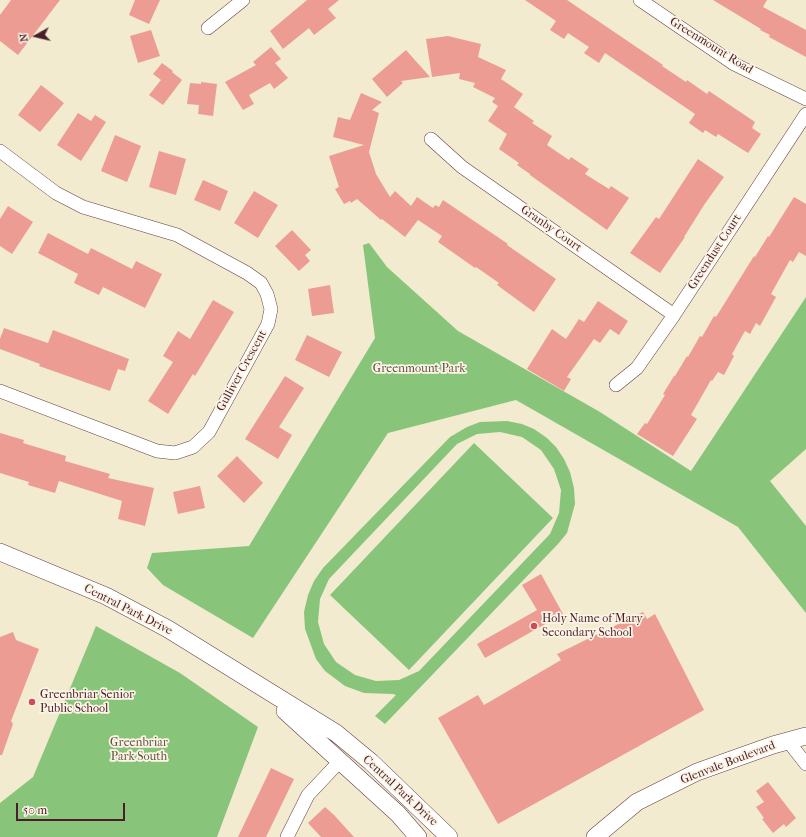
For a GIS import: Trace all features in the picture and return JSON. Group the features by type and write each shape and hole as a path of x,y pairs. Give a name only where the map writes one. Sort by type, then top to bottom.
{"street":[{"path":"208,28 243,0"},
{"name":"Greenmount Road","path":"640,0 734,64 806,99"},
{"name":"Greendust Court","path":"616,385 637,368 674,315 806,114"},
{"name":"Granby Court","path":"431,139 462,167 674,315"},
{"name":"Gulliver Crescent","path":"0,151 56,193 83,207 177,235 247,273 262,283 271,309 268,324 208,432 193,447 175,453 157,451 0,391"},
{"name":"Central Park Drive","path":"0,552 106,596 168,630 336,733 371,762 449,837"},
{"name":"Central Park Drive","path":"250,680 398,814 418,837"},
{"name":"Glenvale Boulevard","path":"595,837 637,802 697,772 773,745 806,736"},
{"path":"788,741 806,764"},
{"path":"287,837 308,796 340,761"}],"green space":[{"name":"Greenmount Park","path":"369,243 387,267 458,331 600,412 691,471 806,297 806,449 770,481 806,526 806,613 738,527 516,400 388,433 253,638 163,585 147,568 152,553 249,546 375,338 363,245"},
{"path":"507,421 522,424 534,429 547,438 556,447 570,472 574,488 575,504 567,533 385,724 375,716 396,695 364,693 345,686 325,671 316,659 305,629 304,612 308,595 314,581 323,568 450,437 467,427 480,422","holes":["500,432 522,437 541,450 554,469 561,490 559,513 550,534 419,671 399,680 376,681 355,675 336,662 324,644 318,622 320,599 329,579 457,444 477,434"]},
{"path":"474,443 553,518 409,670 330,595"},
{"name":"Greenbriar Park South","path":"96,626 180,673 258,727 217,837 0,837 0,803 33,777"}],"building":[{"path":"11,0 60,0 18,55 0,41 0,15"},
{"path":"135,0 160,0 149,24 129,15"},
{"path":"307,0 339,0 328,9 336,18 314,35 309,28 283,49 270,31"},
{"path":"525,0 567,0 686,82 687,80 707,94 709,91 755,122 752,128 761,134 748,153 718,134 716,137 705,130 703,133 689,123 695,114 605,53 599,63 584,53 589,47 568,33 564,39 550,30 556,21"},
{"path":"713,0 767,0 763,7 806,30 806,57 769,37 770,35 760,30 761,29"},
{"path":"151,30 160,56 138,63 130,36"},
{"path":"448,36 481,44 478,57 506,70 501,79 523,94 514,107 534,121 532,123 552,136 547,145 569,160 571,157 589,169 585,174 609,189 611,186 629,198 607,230 530,175 517,165 519,163 499,149 507,134 488,121 498,106 492,102 495,98 473,87 475,83 459,79 460,73 432,77 426,39"},
{"path":"271,47 281,59 275,63 288,78 274,89 270,83 249,95 254,104 243,110 225,82 256,65 253,62"},
{"path":"406,50 430,77 401,81 403,83 387,97 372,79"},
{"path":"162,63 182,80 163,105 149,95 161,80 153,74"},
{"path":"201,82 217,84 213,116 198,114 199,105 187,104 190,83 201,84"},
{"path":"41,85 64,103 40,132 18,115"},
{"path":"361,93 382,102 372,110 379,113 369,152 376,174 390,197 395,191 411,206 417,197 433,208 435,205 439,207 443,200 556,279 534,312 497,285 499,283 438,242 442,236 418,220 405,237 382,219 381,220 357,199 351,203 350,201 344,204 335,189 339,187 329,156 364,145 333,137 338,117 350,120"},
{"path":"78,113 91,121 95,115 106,122 81,161 57,145"},
{"path":"115,135 141,146 127,182 101,171"},
{"path":"159,151 186,159 176,195 149,187"},
{"path":"698,159 724,177 660,273 630,253 656,217 659,219"},
{"path":"203,180 228,191 220,211 194,200"},
{"path":"254,191 278,205 258,238 234,223"},
{"path":"794,197 806,204 806,256 799,252 793,262 790,260 771,294 776,297 760,326 756,323 750,334 745,331 732,354 734,356 724,375 718,372 712,381 711,380 691,415 697,419 673,456 637,434 645,423 647,424 665,395 663,394 674,376 687,356 688,357 700,336 702,337 714,316 716,317 754,256 755,257 768,236 769,237"},
{"path":"8,206 33,222 12,254 0,246 0,219"},
{"path":"292,230 311,250 305,255 310,261 299,271 275,246"},
{"path":"48,233 88,254 91,248 132,269 136,261 162,274 145,308 103,287 99,295 74,283 78,274 38,253"},
{"path":"330,285 334,313 312,316 308,289"},
{"path":"213,300 234,312 195,376 193,374 168,414 148,401 173,362 163,356 178,331 190,339"},
{"path":"598,301 628,321 619,335 610,329 600,343 594,339 567,377 571,379 564,391 527,369 552,329 566,339 579,319 584,322"},
{"path":"4,328 48,343 53,330 129,359 125,371 118,369 110,391 39,366 40,364 0,349 0,339"},
{"path":"307,335 342,352 329,377 295,360"},
{"path":"285,376 304,388 279,427 292,435 278,459 245,439"},
{"path":"0,433 24,440 23,443 66,456 65,461 110,474 108,478 154,488 145,526 118,519 122,501 59,481 55,493 28,485 29,482 0,473"},
{"path":"237,456 263,483 244,503 217,476"},
{"path":"200,486 205,508 178,514 173,492"},
{"path":"541,574 563,614 485,658 477,644 537,610 522,585"},
{"path":"643,612 647,619 655,614 704,710 498,824 438,718 478,695 484,705 561,660 557,654"},
{"path":"13,632 16,640 39,649 11,721 13,724 2,755 0,755 0,637"},
{"path":"271,768 294,779 266,837 238,837"},
{"path":"768,782 796,818 786,827 784,824 773,833 762,819 764,818 756,807 764,802 756,791"},
{"path":"325,807 354,837 321,837 308,823"}],"place":[{"name":"Holy Name of Mary Secondary School","path":"534,626"},
{"name":"Greenbriar Senior Public School","path":"32,702"}]}
